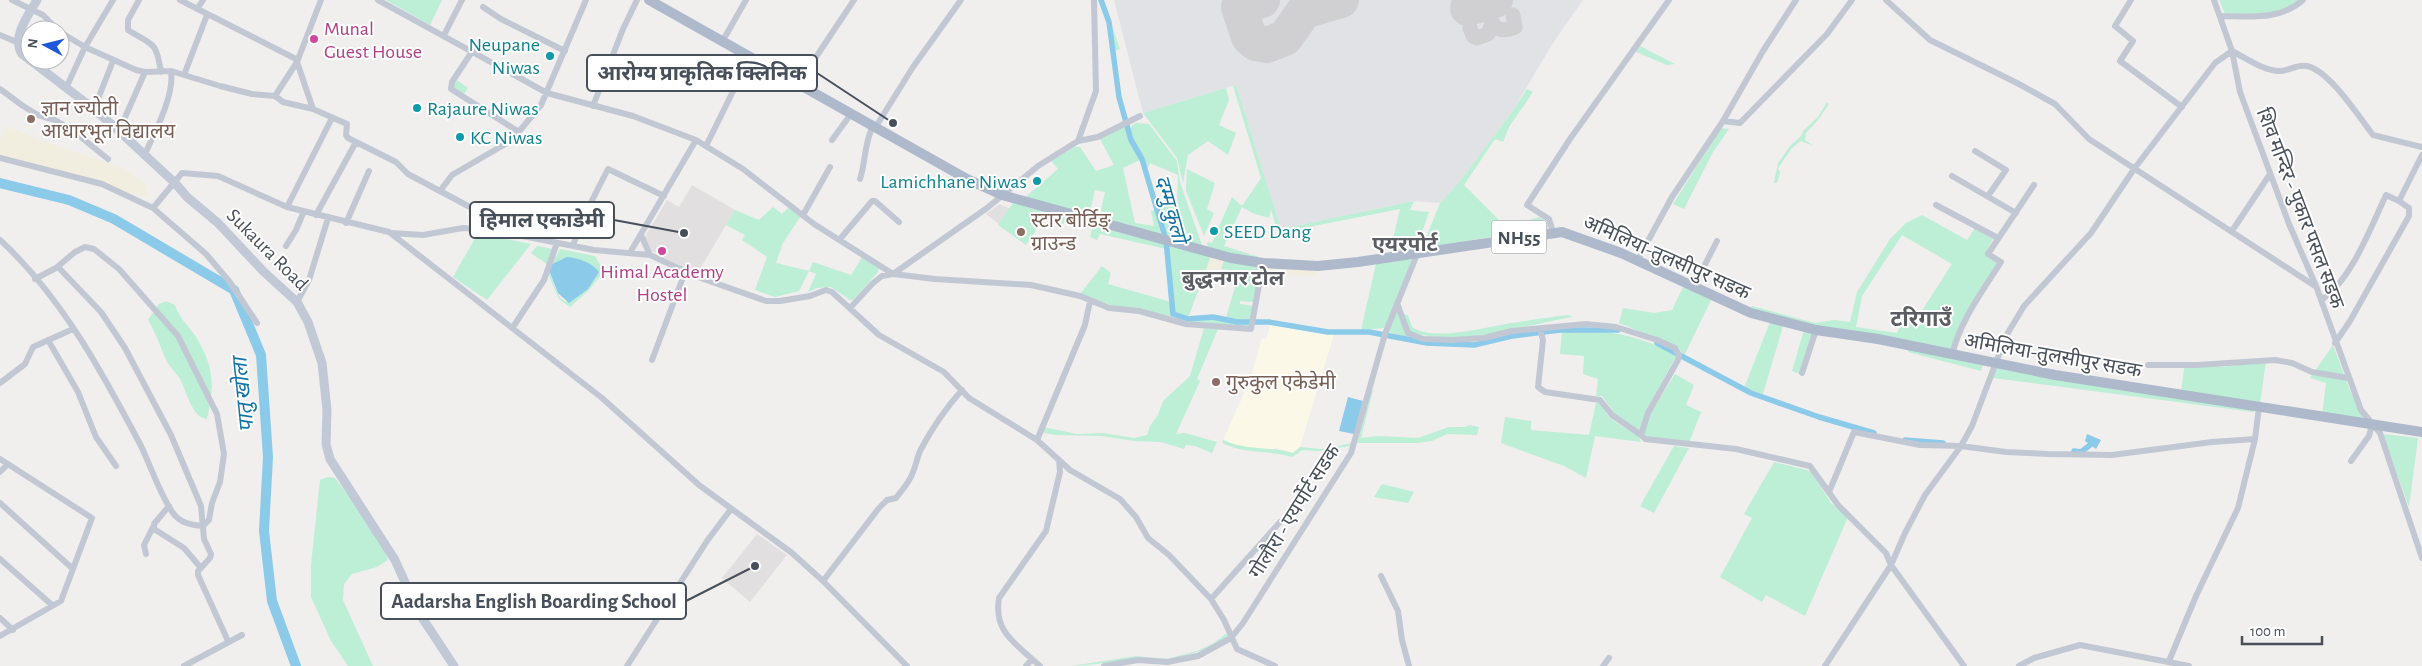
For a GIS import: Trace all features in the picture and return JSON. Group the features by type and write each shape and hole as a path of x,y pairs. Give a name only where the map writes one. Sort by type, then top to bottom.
{"main road":[{"name":"अमिलिया-तुलसीपुर सडक","path":"649,0 967,179 1002,195 1207,252 1263,263 1318,266 1553,232 1570,233 1751,313 1816,330 1878,339 2055,375 2422,432"}],"street":[{"path":"12,0 43,15 48,20"},
{"path":"0,35 19,43 24,20 37,0"},
{"path":"66,88 85,47 113,0"},
{"path":"139,0 128,20 128,30 154,44 159,56 161,72"},
{"path":"180,0 297,62 313,109"},
{"path":"197,9 203,0"},
{"path":"274,96 297,62 322,0"},
{"path":"378,0 473,50 547,93 633,116 696,140 743,169 803,215 893,274"},
{"path":"444,35 462,0"},
{"path":"440,191 452,175 512,140 542,106 586,0"},
{"path":"593,106 623,29 638,0"},
{"path":"722,42 746,0"},
{"path":"798,84 854,0"},
{"path":"860,179 864,165 866,139 913,67 961,0"},
{"path":"1078,141 1096,91 1094,0"},
{"path":"1553,232 1549,219 1527,205 1570,139 1669,0"},
{"path":"1637,261 1672,197 1723,121 1763,51 1796,0"},
{"path":"1723,121 1740,122 1827,34 1852,0"},
{"path":"1886,0 1894,3 1910,23 1930,40 2017,82 2055,104 2088,139 2316,286"},
{"path":"2131,0 2115,26 2133,41 2120,61 2182,107"},
{"name":"शिव मन्दिर - पुकार पसल सडक","path":"2214,0 2232,51 2240,92 2270,174 2316,286 2335,343 2361,410 2380,433 2422,558"},
{"path":"2220,16 2270,16 2293,9 2302,0"},
{"path":"482,7 564,51"},
{"path":"184,75 207,15"},
{"path":"70,38 113,61 145,72 171,71 252,94 274,96 283,102 313,109 346,124 346,135 356,142 396,162 408,174 483,214 501,233"},
{"name":"Sukaura Road","path":"19,43 19,49 22,54 94,109 119,131 218,223 275,283 297,302 308,322 322,363 327,410 326,444 334,468 396,560 419,613 454,666"},
{"path":"473,50 452,82 451,89 519,132"},
{"path":"1825,666 1891,565 1925,495 1961,446 1972,426 1994,363 2006,336 2024,306 2091,234 2134,169 2214,63 2232,51 2276,71 2302,66 2315,69 2352,104 2373,135 2422,147"},
{"path":"706,146 750,57"},
{"path":"94,109 113,61"},
{"path":"144,156 168,95 172,79 171,71"},
{"path":"119,131 145,72"},
{"path":"0,89 23,106 55,120 72,130 108,159"},
{"path":"832,140 851,114"},
{"path":"893,274 1002,195 1038,166 1078,141 1098,137 1140,116"},
{"path":"287,207 332,118"},
{"path":"631,251 696,140"},
{"path":"316,215 356,142"},
{"path":"1975,151 2006,170 1988,196"},
{"path":"2399,201 2422,156"},
{"path":"0,158 102,184 153,208 206,254 229,281 257,322"},
{"path":"803,215 830,167"},
{"path":"572,246 581,222 608,169 664,196"},
{"path":"346,222 369,171"},
{"path":"153,208 182,173 192,172 218,176 287,207 389,232 423,235 463,228 603,251 631,251 650,254 685,272 766,301 804,298 829,291 836,294 879,336 944,372 985,409 1036,440 1070,470 1120,499 1136,516 1148,538 1169,555 1211,599 1224,620 1237,649 1275,666"},
{"path":"2232,231 2270,174"},
{"path":"1952,176 2016,213"},
{"path":"1952,355 1956,340 1969,312 2001,262 1988,254 2034,185"},
{"path":"2321,300 2332,294 2358,253 2386,195 2409,208 2409,216 2350,321 2335,343"},
{"path":"840,239 872,201 875,201 899,222"},
{"path":"1936,205 1998,238"},
{"path":"286,246 304,212"},
{"path":"297,302 309,280 328,218"},
{"path":"389,232 513,326 602,398 699,485 792,553 823,581 907,666"},
{"path":"641,235 650,254"},
{"path":"0,240 12,250 93,357 169,506 179,520 190,525 203,526 209,520 212,503 220,482 224,454 217,414 178,336 119,269 94,249 85,248 75,252 56,268 35,279"},
{"path":"1693,288 1717,241"},
{"path":"513,326 544,280 557,243"},
{"name":"गोलौरा - एयर्पोर्ट सडक","path":"1231,638 1243,623 1351,454 1385,334 1418,252"},
{"path":"850,308 882,276 893,274 953,281 1031,286 1080,296 1109,308 1139,311 1203,327 1251,328 1263,263"},
{"path":"56,268 101,312 125,348 171,435 201,506 204,540 211,554 198,575 228,641"},
{"path":"652,360 685,272"},
{"path":"1036,440 1085,325 1090,301"},
{"path":"1397,303 1408,333 1423,339 1484,338 1512,330 1586,324 1616,327 1657,340 1677,350 1678,360 1648,413 1641,435"},
{"path":"0,382 25,364 33,347 73,329"},
{"path":"1540,329 1543,340 1538,387 1545,392 1600,400 1612,415 1646,439 1736,450 1810,466 1828,492 1886,553 1891,565 1964,666"},
{"path":"1802,373 1816,330"},
{"path":"48,340 78,392 96,437 116,466"},
{"path":"2148,365 2206,365 2275,360 2292,363 2312,372 2348,378"},
{"path":"823,581 880,508 888,500 896,498 903,489 912,474 914,464 929,434 962,390"},
{"path":"2169,661 2196,596 2235,515 2255,439 2259,407"},
{"path":"2351,461 2369,436 2371,424"},
{"path":"1828,492 1854,432 1920,445 1961,446 2006,452 2112,455 2212,442 2255,439"},
{"path":"0,459 92,518 61,601 0,636"},
{"path":"1040,666 1005,633 998,618 998,604 999,598 1046,530 1060,472 1059,460"},
{"path":"0,472 8,464"},
{"path":"0,503 73,569"},
{"path":"146,554 144,545 153,527 169,506"},
{"path":"626,666 707,541 731,509"},
{"path":"1211,599 1280,522"},
{"path":"153,527 156,531 184,548 201,568"},
{"path":"0,559 52,605"},
{"path":"1381,576 1398,611 1402,640 1409,666"},
{"path":"0,618 13,630"},
{"path":"184,666 242,635"},
{"path":"1104,666 1138,660 1167,662 1198,656 1231,638"},
{"path":"2019,666 2034,658 2080,644 2189,666"},
{"path":"1603,666 1608,658"},
{"path":"1026,666 1032,659"}],"shaded area":[{"path":"1114,0 1583,0 1553,43 1512,112 1460,181 1440,203 1414,201 1281,229 1236,85 1143,113"},
{"path":"692,185 735,210 697,274 653,252 643,240 667,200 679,207"},
{"name":"स्टार बोर्डिङ् ग्राउन्ड","path":"999,204 1041,222 1026,245 986,214"},
{"path":"1271,323 1334,334 1300,447 1293,453 1277,448 1267,450 1238,447 1223,440 1250,380 1262,338 1266,339"},
{"path":"757,534 787,555 750,602 722,578"}],"green space":[{"path":"386,0 442,0 430,25"},
{"path":"1103,0 1120,49 1112,52 1109,22"},
{"path":"2219,0 2299,0 2291,6 2274,13 2254,15 2225,14"},
{"path":"1638,45 1675,64 1667,65 1634,51"},
{"path":"457,80 468,88 464,94 453,87"},
{"path":"1236,85 1281,229 1414,201 1410,210 1429,212 1416,250 1389,256 1400,209 1278,233 1271,210 1269,218 1252,213 1242,207 1224,246 1259,257 1259,260 1208,250 1207,242 1212,243 1232,197 1242,206 1261,178 1233,86"},
{"path":"1226,88 1229,100 1219,125 1236,133 1228,155 1208,141 1188,155 1183,183 1177,158 1143,113"},
{"path":"1527,89 1533,92 1509,127 1503,142 1495,139 1464,185 1500,221 1499,234 1426,248 1424,243 1440,203 1460,181"},
{"path":"1827,102 1829,104 1806,133 1805,140 1814,146 1801,141 1792,148 1778,168 1780,173 1777,183 1774,183 1778,163 1790,146 1818,117"},
{"path":"1135,123 1149,124 1177,161 1180,182 1203,248 1167,237 1157,204 1177,204 1178,175 1150,163 1147,169 1131,134 1130,128"},
{"path":"1127,125 1131,144 1140,160 1123,168 1135,223 1154,226 1151,211 1155,210 1161,236 1099,220 1105,192 1095,190 1089,217 1022,200 1058,169 1051,161 1075,147 1080,147 1096,171 1114,165 1100,139"},
{"path":"1721,128 1729,129 1713,152 1684,209 1673,204"},
{"path":"1187,169 1215,183 1207,209 1214,213 1204,236 1186,191"},
{"name":"स्टार बोर्डिङ् ग्राउन्ड","path":"1013,203 1066,218 1063,225 1044,218 1026,245 998,225"},
{"path":"773,207 782,214 789,207 801,216 783,243 776,263 809,271 799,291 775,297 755,290 767,257 742,240 745,235 726,225 735,210 759,220"},
{"path":"1922,215 1967,240 1975,228 1993,239 1985,254 1997,263 1967,312 1951,349 1802,324 1749,310 1752,306 1815,323 1834,320 1850,322 1857,292 1890,239 1906,223","holes":["1902,235 1952,264 1921,312 1909,306 1897,333 1856,327 1862,296"]},
{"path":"1540,217 1548,223 1548,228 1515,231 1514,224"},
{"path":"1093,226 1165,243 1166,249 1100,234 1097,240 1090,237"},
{"path":"478,233 531,244 487,300 453,277"},
{"path":"1168,245 1211,256 1188,318 1174,314"},
{"path":"537,246 553,249 548,265 531,253"},
{"path":"560,249 595,256 604,271 589,290 570,307 559,299 547,271 549,270 560,298 566,302 596,268 575,258 565,259 552,264"},
{"path":"863,256 879,267 878,272 853,300 850,300 831,287 817,288 808,292 816,274 809,271 813,262 851,275"},
{"path":"1412,259 1385,328 1361,330 1376,264"},
{"path":"1224,260 1260,266 1255,302 1240,301 1240,304 1254,306 1251,322 1237,321 1226,317 1240,271 1221,269"},
{"path":"1102,266 1111,273 1108,284 1171,302 1172,315 1184,319 1219,318 1250,324 1249,327 1204,325 1140,309 1118,308 1080,294"},
{"path":"1683,287 1711,300 1684,356 1679,348 1619,323 1623,308 1654,313 1672,310"},
{"path":"166,301 175,305 183,321 194,334 206,355 212,385 207,419 197,414 193,409 180,379 166,360 148,320 159,304"},
{"path":"1397,308 1405,331 1411,338 1388,332"},
{"path":"1402,314 1408,315 1412,327 1422,332 1434,333 1464,332 1569,315 1572,317 1491,334 1450,338 1410,332"},
{"path":"1770,322 1783,326 1763,394 1744,388"},
{"path":"1204,328 1218,329 1197,379 1200,381 1176,434 1185,433 1217,442 1212,453 1195,446 1186,445 1184,449 1161,442 1135,441 1101,436 1054,435 1041,432 1043,427 1077,434 1102,433 1134,438 1147,435 1163,401 1190,376"},
{"path":"1587,330 1633,337 1676,356 1645,413 1639,432 1617,417 1602,396 1596,396 1598,379 1583,374 1584,356 1560,354 1562,331"},
{"path":"1804,330 1814,332 1800,374 1792,371"},
{"path":"2333,345 2349,388 2364,420 2322,415 2326,383 2310,378"},
{"path":"1909,349 1983,365 1981,371 1908,352"},
{"path":"2266,361 2260,404 2181,391 2185,363 2223,367"},
{"path":"1995,368 2254,409 2253,412 1993,378"},
{"path":"1675,374 1694,385 1686,405 1701,412 1689,443 1647,437 1643,433 1651,413"},
{"path":"1371,390 1373,390 1361,438 1379,436 1418,438 1449,427 1465,427 1469,425 1479,427 1477,435 1447,434 1432,441 1417,443 1357,443"},
{"path":"1596,403 1601,403 1603,409 1612,419 1639,437 1641,442 1595,436 1586,478 1564,466 1501,443 1505,417 1531,421 1531,430 1589,435"},
{"path":"2383,434 2418,438 2409,507"},
{"path":"1223,440 1241,446 1293,453 1300,447 1321,449 1353,443 1351,446 1318,451 1302,450 1292,457 1231,447 1222,443"},
{"path":"1674,446 1689,448 1654,513 1640,506"},
{"path":"1774,462 1807,470 1813,474 1831,503 1848,517 1805,616 1766,595 1762,602 1720,577 1752,518 1744,514"},
{"path":"328,477 335,478 365,517 384,549 388,560 377,567 352,574 344,584 343,600 373,666 348,666 331,641 311,597 311,565 320,480"},
{"path":"1382,484 1414,492 1408,503 1374,497"},
{"path":"1227,633 1228,636 1214,645 1187,655 1170,658 1197,651 1214,643"},
{"path":"1136,656 1163,659 1117,661 1071,666"}],"sand":[{"path":"6,126 40,140 125,169 145,184 148,198 0,157 0,140"},
{"path":"1211,256 1224,260 1219,274 1206,270"},
{"path":"1265,266 1315,270 1315,277 1263,273"}],"water":[{"path":"567,257 585,262 599,272 588,289 569,303 558,293 549,270 552,264"},
{"path":"1348,397 1363,401 1354,434 1339,431"},
{"path":"2087,434 2101,440 2096,449 2085,441"}],"waterway":[{"name":"दम्मु कुलो","path":"1101,0 1109,22 1119,97 1131,140 1142,159 1166,240 1173,314 1188,319 1213,317 1237,322 1269,322 1328,332 1369,332 1427,343 1474,345 1512,336 1560,330 1618,330"},
{"name":"पातु खोला","path":"0,183 69,200 114,219 234,290 261,355 268,457 264,531 272,601 296,666"},
{"path":"1657,343 1751,393 1819,417 1874,433"},
{"path":"1905,440 1943,443"},
{"path":"2074,451 2081,452 2090,445"}],"taxiway":[{"path":"1485,0 1490,19 1496,27 1501,29 1515,27 1513,15"},
{"path":"1470,28 1473,36 1477,38 1488,34 1492,23"}],"runway":[{"path":"1262,0 1239,7 1249,37 1256,43 1267,45 1285,38 1304,11 1341,0"},
{"path":"1476,0 1468,8 1495,0"}],"place":[{"name":"Munal Guest House","path":"314,39"},
{"name":"Neupane Niwas","path":"550,56"},
{"name":"Rajaure Niwas","path":"417,108"},
{"name":"ज्ञान ज्योती आधारभूत विद्यालय","path":"31,119"},
{"name":"आरोग्य प्राकृतिक क्लिनिक","path":"893,123"},
{"name":"KC Niwas","path":"460,137"},
{"name":"Lamichhane Niwas","path":"1037,181"},
{"name":"SEED Dang","path":"1214,231"},
{"name":"स्टार बोर्डिङ् ग्राउन्ड","path":"1021,232"},
{"name":"हिमाल एकाडेमी","path":"684,233"},
{"name":"Himal Academy Hostel","path":"662,251"},
{"name":"गुरुकुल एकेडेमी","path":"1216,382"},
{"name":"Aadarsha English Boarding School","path":"755,566"}],"district":[{"name":"एयरपोर्ट","path":"1405,244"},
{"name":"बुद्धनगर टोल","path":"1233,278"},
{"name":"टरिगाउँ","path":"1921,318"}]}
